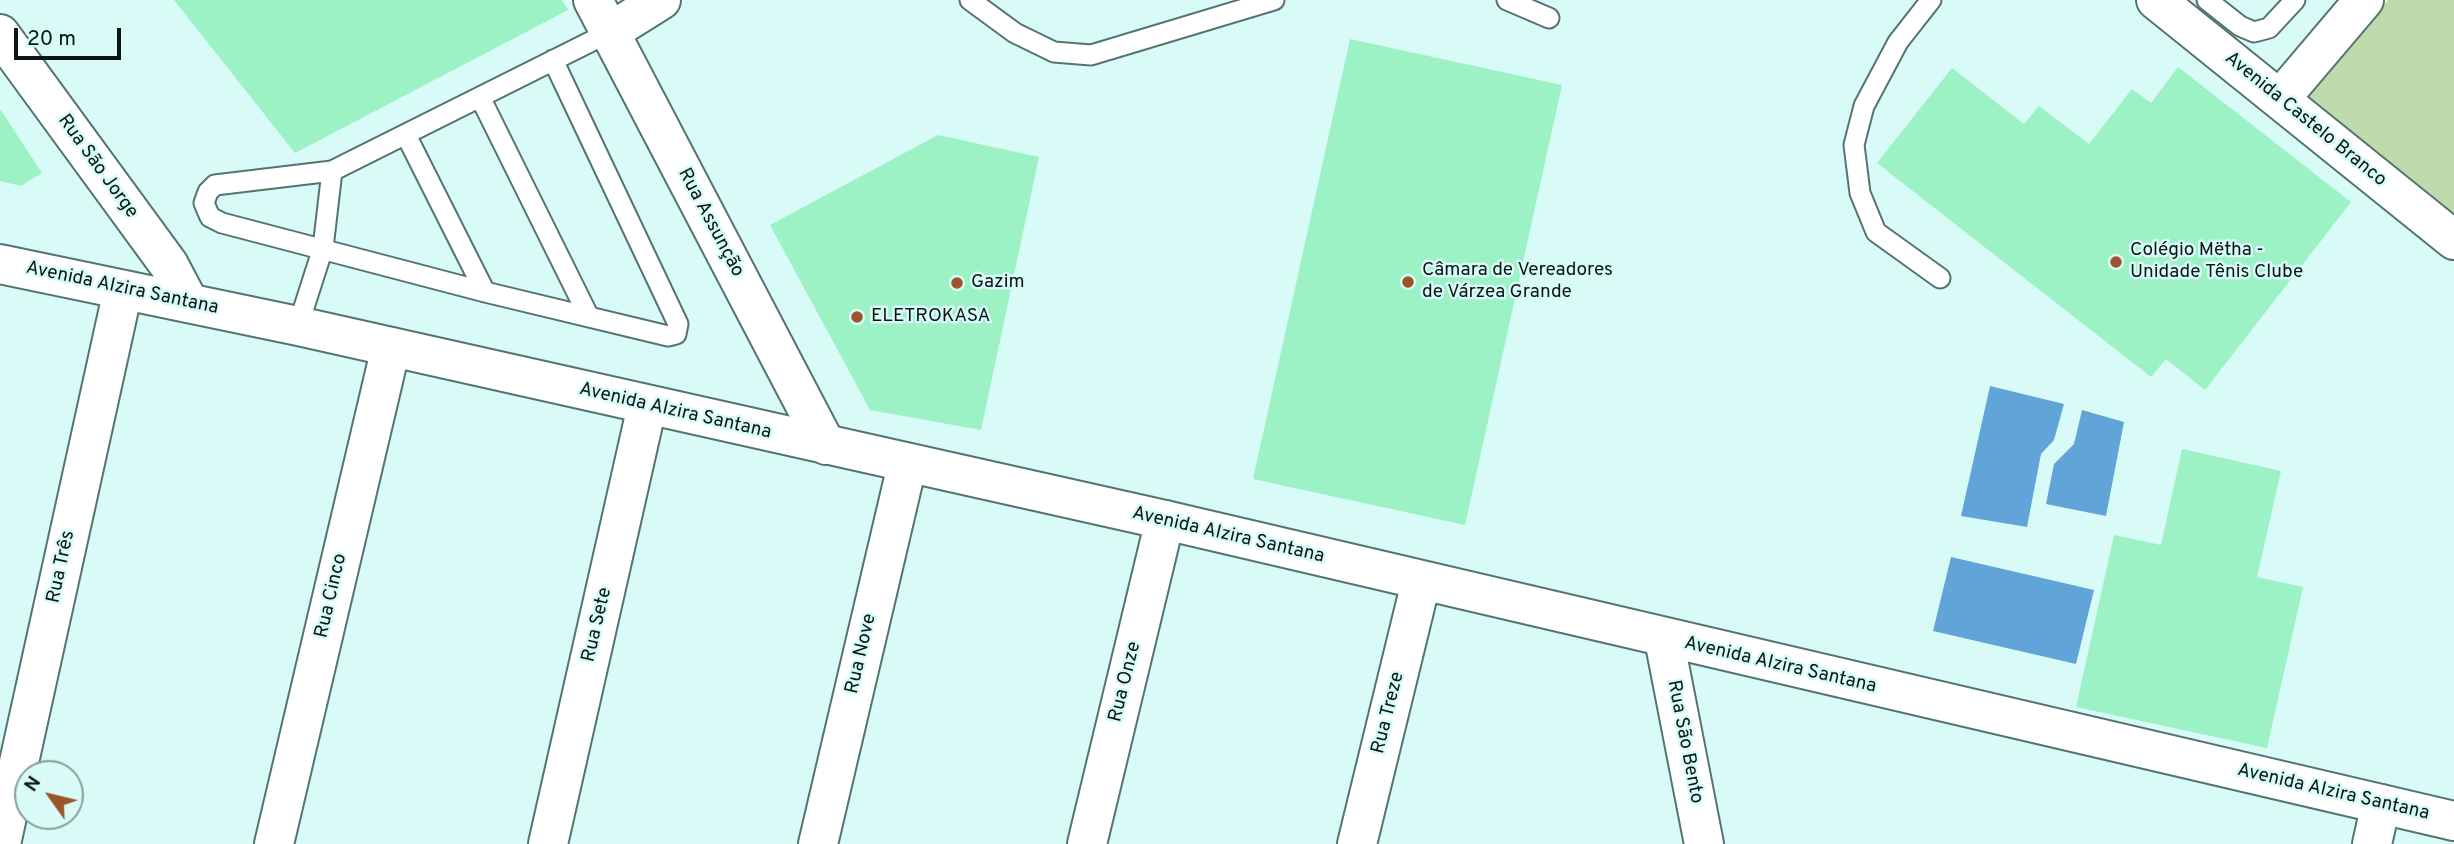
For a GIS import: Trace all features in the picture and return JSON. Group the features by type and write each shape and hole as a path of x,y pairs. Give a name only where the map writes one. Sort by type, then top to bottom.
{"street":[{"path":"602,16 661,0"},
{"name":"Avenida Castelo Branco","path":"2156,0 2454,240"},
{"path":"2280,99 2364,0"},
{"name":"Rua Assunção","path":"602,16 826,445"},
{"name":"Rua São Jorge","path":"0,34 169,265 189,303"},
{"name":"Avenida Alzira Santana","path":"0,264 298,326 907,465 1165,520 1664,639 2454,821"},
{"name":"Rua Três","path":"1,844 123,290"},
{"name":"Rua Cinco","path":"274,844 391,347"},
{"name":"Rua Sete","path":"548,844 647,406"},
{"name":"Rua Nove","path":"818,844 907,465"},
{"name":"Rua Onze","path":"1087,844 1165,520"},
{"name":"Rua Treze","path":"1357,844 1421,582"},
{"name":"Rua São Bento","path":"1664,639 1704,844"},
{"path":"2372,844 2381,804"}],"lane":[{"path":"970,0 1015,33 1054,52 1091,55 1274,0"},
{"path":"1507,0 1549,18"},
{"path":"1931,0 1898,43 1864,106 1854,145 1860,193 1876,232 1940,278"},
{"path":"2207,0 2239,26 2254,32 2269,28 2295,0"},
{"path":"553,60 678,324 676,334 668,336 485,292 222,223 210,217 204,203 208,192 215,186 332,171 553,60 602,16"},
{"path":"480,97 589,317"},
{"path":"406,135 485,292"},
{"path":"298,326 323,248 332,171"}],"green space":[{"path":"2388,0 2454,0 2454,219 2306,98"}],"water":[{"path":"1990,386 2064,404 2054,440 2041,454 2027,527 1961,516"},
{"path":"2082,410 2124,422 2106,516 2046,504 2054,464 2074,444"},
{"path":"1951,557 2094,590 2076,664 1933,631"}],"building":[{"path":"174,0 562,0 568,10 295,153"},
{"name":"Câmara de Vereadores de Várzea Grande","path":"1350,39 1562,85 1465,525 1253,479"},
{"path":"2178,67 2351,202 2205,390 2166,359 2151,377 1877,163 1952,68 2024,124 2039,106 2089,144 2132,89 2151,103"},
{"path":"0,109 42,173 21,186 0,181"},
{"name":"Gazim","path":"938,135 1039,157 981,430 870,410 770,225"},
{"path":"2182,449 2281,471 2257,577 2303,587 2267,748 2076,707 2114,535 2161,545"}],"place":[{"name":"Colégio Mëtha - Unidade Tênis Clube","path":"2116,262"},
{"name":"Câmara de Vereadores de Várzea Grande","path":"1408,282"},
{"name":"Gazim","path":"957,283"},
{"name":"ELETROKASA","path":"857,317"}]}
